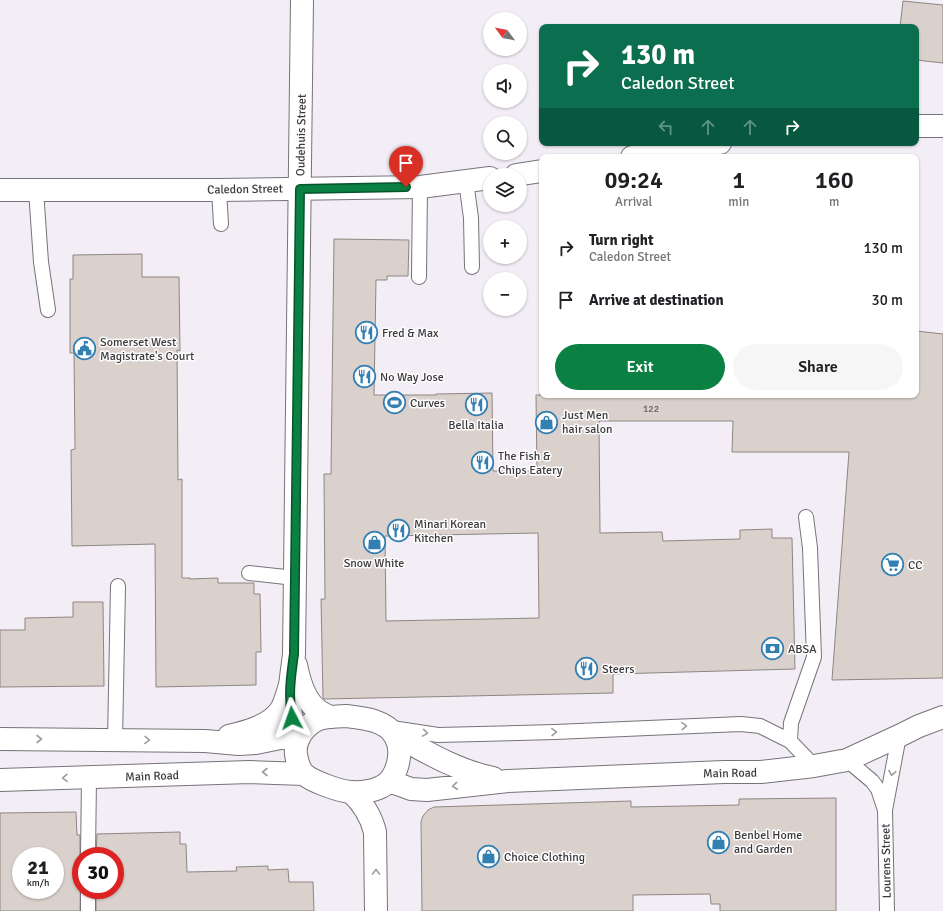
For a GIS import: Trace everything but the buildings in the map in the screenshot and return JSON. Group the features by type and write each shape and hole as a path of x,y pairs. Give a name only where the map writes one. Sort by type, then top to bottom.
{"main road":[{"name":"Oudehuis Street","path":"299,737 290,710 290,685 294,654 302,0"},
{"path":"919,126 943,126"},
{"path":"657,154 714,147"},
{"path":"527,173 539,171"},
{"name":"Caledon Street","path":"0,190 219,190 420,187 483,179"},
{"name":"Oudehuis Street","path":"294,654 299,677 309,700 318,711 330,717"},
{"path":"205,741 240,734 265,723 280,712 290,685"},
{"path":"330,717 363,718 375,721 390,731 398,743 398,759 397,767 389,781 381,787 375,789 351,792 337,790 304,774 297,762 296,750 299,737 305,728 312,723 320,719 330,717"},
{"name":"Main Road","path":"389,781 411,789 427,790 508,781 761,772 814,766 848,760 919,726 941,719"},
{"name":"Main Road","path":"390,731 420,749 466,771 481,776 508,781"},
{"path":"0,739 205,741 250,743 280,738 299,737"},
{"name":"Main Road","path":"0,780 250,772 304,774"},
{"path":"351,792 366,810 372,821 375,832 376,911"}],"lane":[{"path":"466,181 470,218 472,267"},
{"path":"419,276 420,187"},
{"path":"36,190 41,262 48,310"},
{"path":"219,190 221,224"},
{"path":"790,741 791,723 814,657 810,548 806,517"},
{"path":"249,573 295,578"},
{"path":"115,740 118,586"},
{"path":"390,731 438,735 555,732 741,724 760,726 790,741 814,766"},
{"name":"Lourens Street","path":"887,911 885,810 899,736"},
{"name":"Lourens Street","path":"848,760 872,781 878,789 885,810"},
{"path":"88,847 89,778"},
{"path":"88,899 88,911"}],"place":[{"name":"Fred & Max","path":"367,333"},
{"name":"Somerset West Magistrate's Court","path":"85,349"},
{"name":"No Way Jose","path":"364,377"},
{"name":"Curves","path":"395,403"},
{"name":"Bella Italia","path":"476,404"},
{"name":"Just Men hair salon","path":"546,422"},
{"name":"The Fish & Chips Eatery","path":"482,463"},
{"name":"Minari Korean Kitchen","path":"398,531"},
{"name":"Snow White","path":"374,542"},
{"name":"CC","path":"892,565"},
{"name":"ABSA","path":"773,649"},
{"name":"Steers","path":"586,669"},
{"name":"Benbel Home and Garden","path":"719,842"},
{"name":"Choice Clothing","path":"489,857"}],"route":[{"path":"292,718 290,710 290,685 294,654 300,189 406,187"}]}
